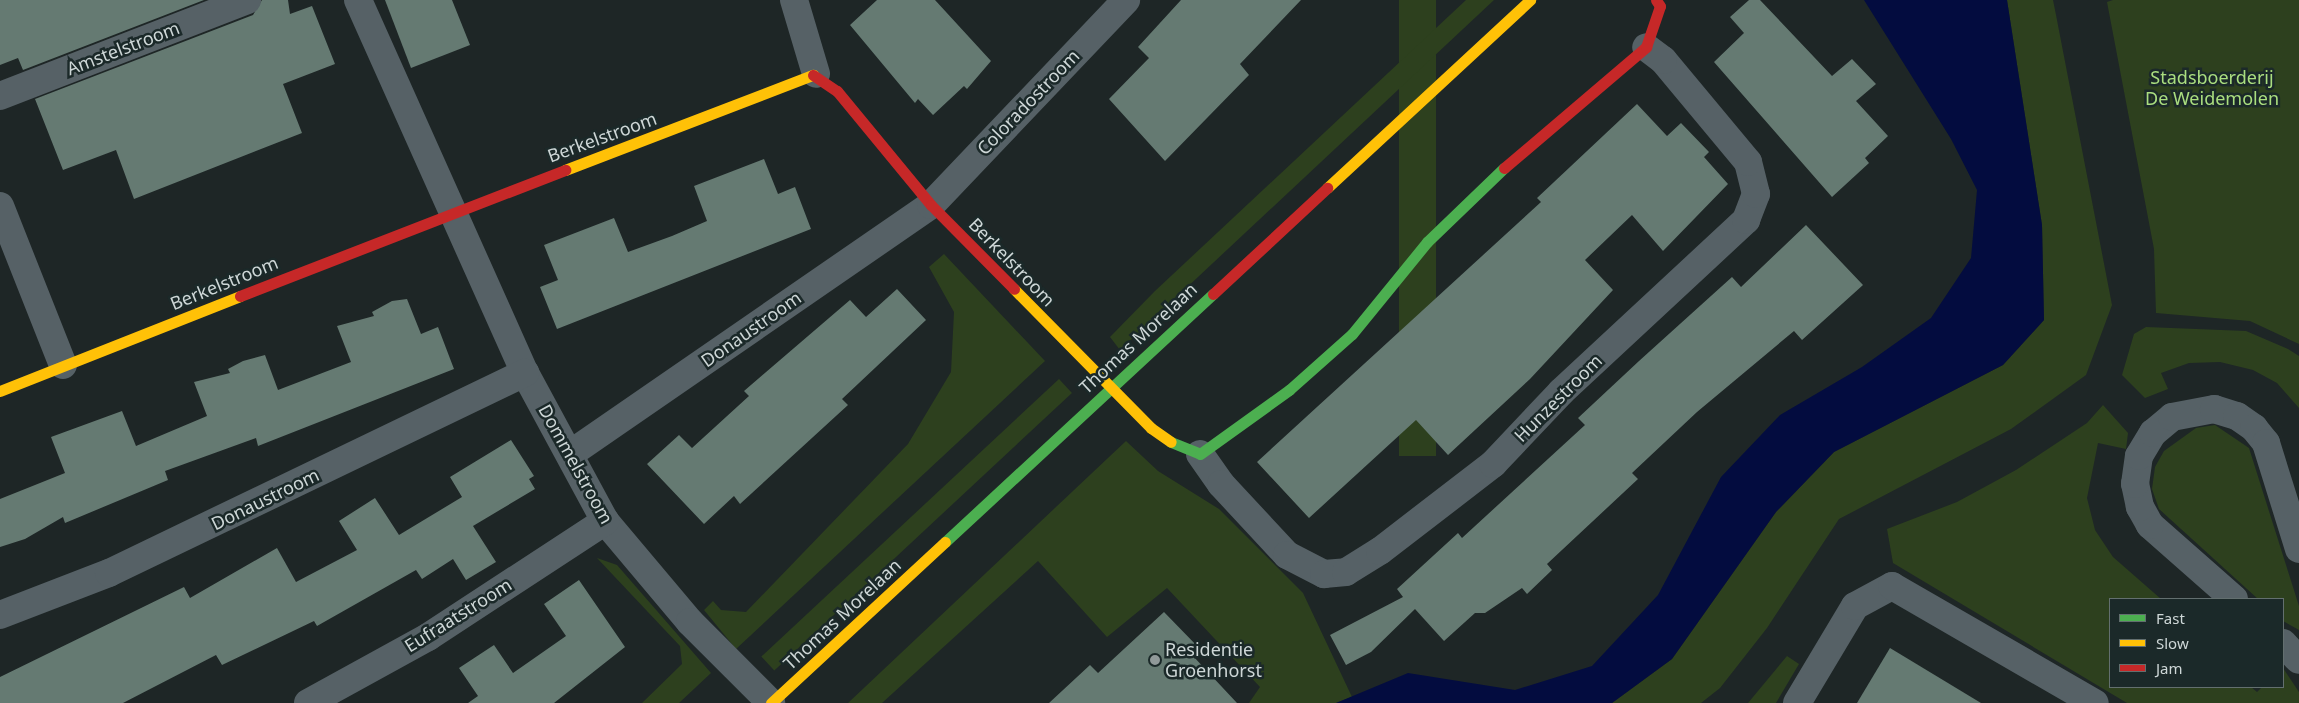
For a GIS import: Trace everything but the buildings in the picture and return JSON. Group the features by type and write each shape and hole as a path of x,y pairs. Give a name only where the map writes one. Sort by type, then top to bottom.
{"street":[{"name":"Amstelstroom","path":"0,96 246,0"},
{"path":"358,0 452,212"},
{"path":"794,0 816,74"},
{"name":"Coloradostroom","path":"931,205 1126,0"},
{"name":"Thomas Morelaan","path":"771,703 1530,0"},
{"path":"1111,387 1151,428 1176,445 1200,454 1289,390 1352,334 1427,242 1538,135 1646,47 1656,23 1660,6 1656,0"},
{"name":"Hunzestroom","path":"1200,454 1220,484 1287,556 1324,574 1346,572 1380,550 1493,464 1561,392 1746,220 1756,194 1748,162 1663,60 1646,47"},
{"name":"Berkelstroom","path":"0,391 452,212 736,106 792,79 816,74 837,91 931,205 1111,387"},
{"name":"Donaustroom","path":"570,454 931,205"},
{"path":"0,206 64,365"},
{"name":"Dommelstroom","path":"452,212 525,373 605,521 690,622 771,703"},
{"name":"Donaustroom","path":"0,615 109,573 525,373"},
{"path":"2233,598 2150,525 2140,507 2135,484 2139,456 2153,433 2172,417 2214,409 2237,416 2254,428 2266,443 2299,549"},
{"name":"Eufraatstroom","path":"308,703 428,637 605,521"},
{"path":"1797,703 1855,606 1892,586 2096,703"},
{"path":"2284,644 2299,660"}],"green space":[{"path":"1399,0 1436,0 1436,456 1399,456"},
{"path":"1466,0 1494,0 1120,350 1110,337 1155,291"},
{"path":"2007,0 2053,0 2112,305 2086,375 2011,429 1839,519 1767,628 1720,688 1701,703 1612,703 1672,659 1776,512 1834,452 2003,365 2044,320 2042,225"},
{"name":"Stadsboerderij De Weidemolen","path":"2113,0 2299,0 2299,344 2250,321 2156,313 2154,249 2107,2"},
{"path":"944,254 1045,361 736,649 704,610 713,601 721,610 746,612 908,444 951,372 954,312 929,267"},
{"path":"2146,327 2246,331 2288,349 2299,356 2299,408 2277,383 2253,370 2220,362 2189,363 2161,373 2168,389 2145,398 2122,375 2134,334"},
{"path":"1059,379 1072,393 774,670 761,657"},
{"path":"2103,405 2128,433 2126,449 2098,443 2087,498 2095,530 2113,557 2160,598 2109,598 2109,688 2252,688 2257,692 2261,688 2284,688 2284,670 2299,692 2299,703 2127,703 1893,563 1887,529 1957,502 2016,470 2087,423"},
{"path":"2215,425 2249,448 2299,606 2299,630 2284,622 2284,598 2257,598 2159,509 2152,489 2155,467 2164,451 2196,428"},
{"path":"1126,441 1158,471 1219,509 1303,593 1352,697 1336,703 1249,703 1260,687 1167,588 1107,637 1038,561 882,703 848,703"},
{"path":"597,558 617,565 711,673 679,703 642,703 682,664 680,646"},
{"path":"1787,656 1799,664 1776,703 1748,703"}],"shaded area":[{"path":"1864,0 2007,0 2042,225 2044,320 2003,365 1834,452 1776,512 1672,659 1612,703 1336,703 1408,673 1515,690 1592,666 1658,595 1721,477 1780,415 1862,367 1931,318 1971,258 1977,190 1951,139"}],"traffic: fast":[{"path":"1171,442 1200,454 1289,390 1352,334 1427,242 1504,168"},
{"path":"945,542 1213,294"}],"traffic: slow":[{"path":"1327,188 1530,0"},
{"path":"565,170 813,75"},
{"path":"1014,289 1151,428 1171,442"},
{"path":"0,391 240,296"},
{"path":"771,703 945,542"}],"traffic: jam":[{"path":"1504,168 1646,47 1660,6 1656,0"},
{"path":"813,75 837,91 931,205 1014,289"},
{"path":"240,296 565,170"},
{"path":"1213,294 1327,188"}],"place":[{"name":"Residentie Groenhorst","path":"1155,660"}]}
